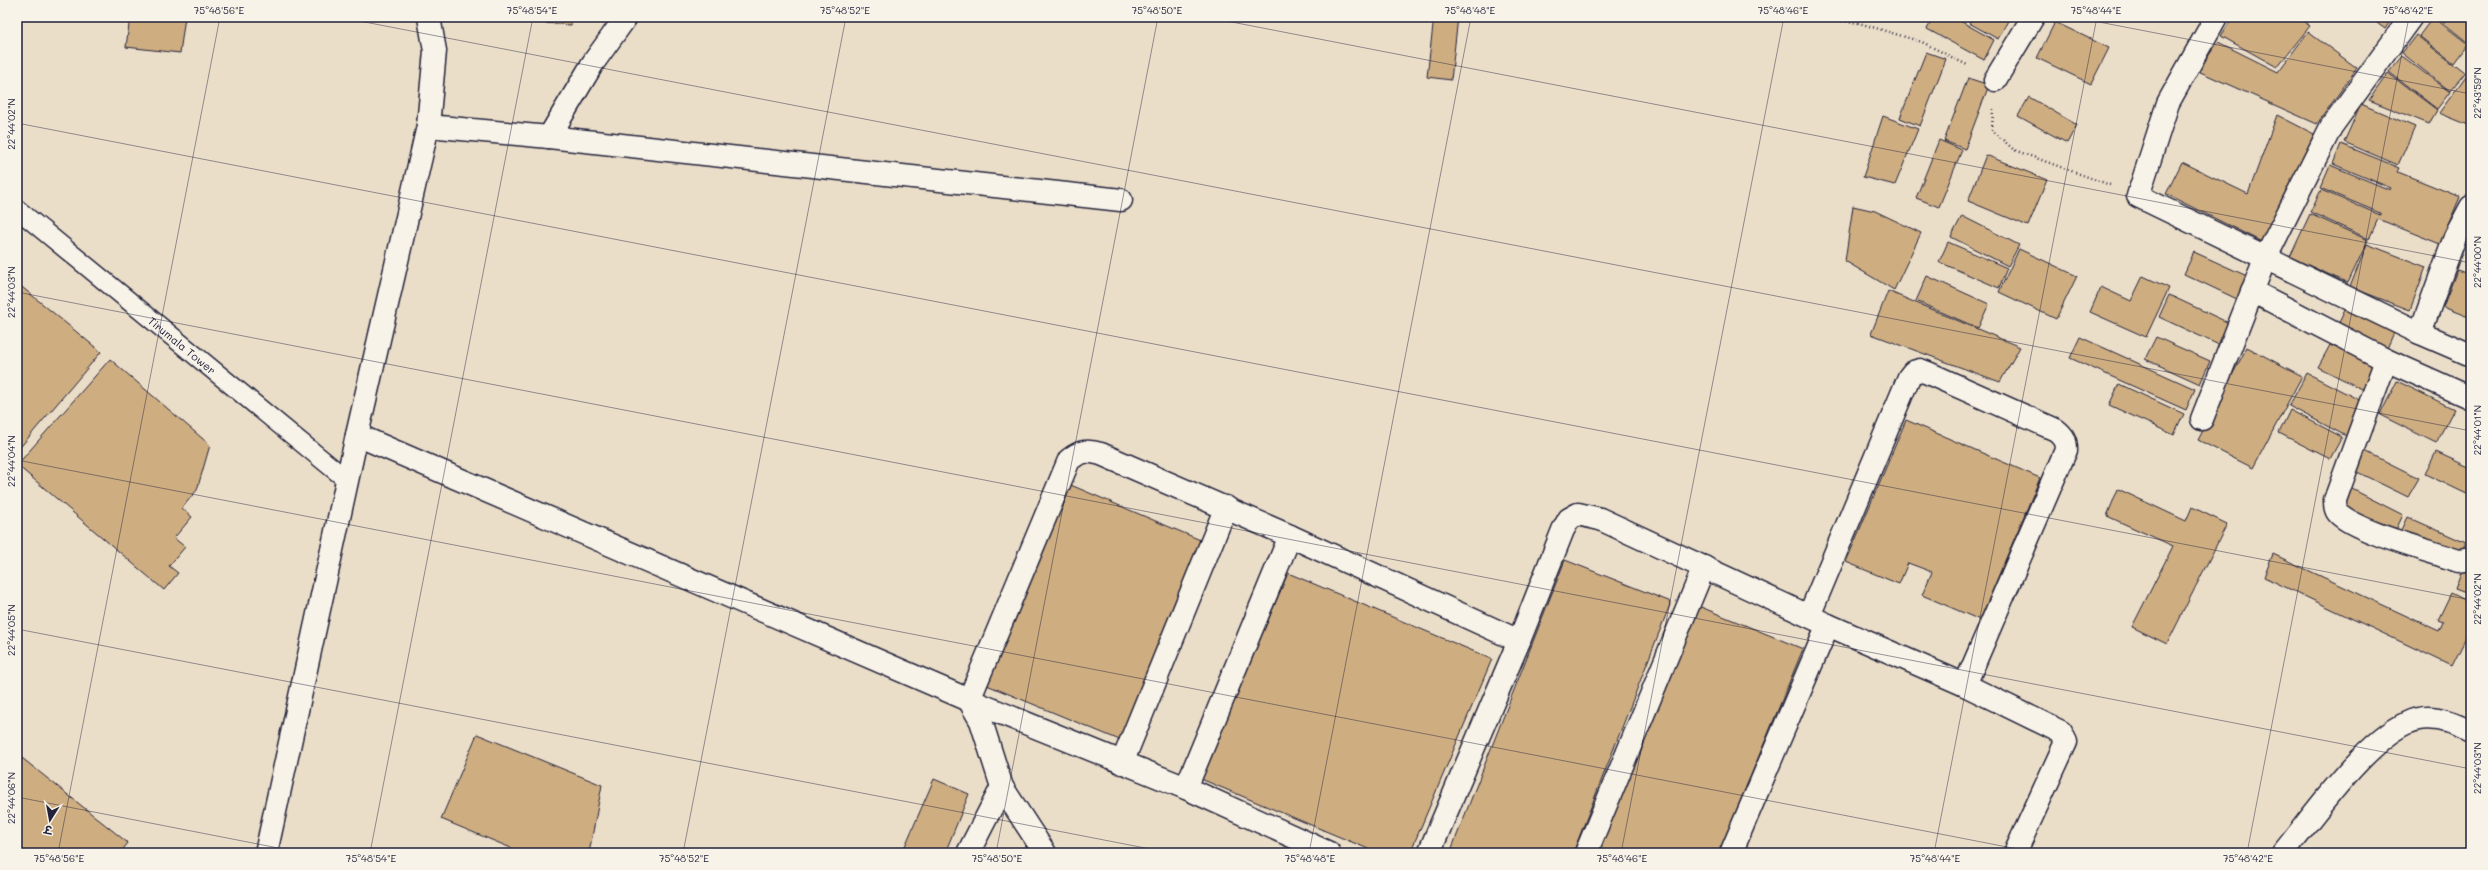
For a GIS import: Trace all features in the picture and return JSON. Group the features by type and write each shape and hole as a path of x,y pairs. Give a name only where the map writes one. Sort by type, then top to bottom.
{"street":[{"path":"266,853 347,480 428,126 435,51 429,17"},
{"path":"550,137 593,63 626,17"},
{"path":"1996,80 2033,17"},
{"path":"2216,17 2168,103 2138,196 2265,259 2471,356"},
{"path":"2202,418 2265,259 2331,127 2411,17"},
{"path":"428,126 550,137 1121,200"},
{"path":"2420,333 2455,236 2471,207"},
{"path":"2252,291 2386,360 2471,398"},
{"path":"2386,360 2335,500 2338,514 2363,528 2458,560 2471,559"},
{"path":"1731,853 1909,377 1913,372 1920,370 2056,430 2063,435 2066,442 2066,450 1965,685"},
{"path":"357,436 969,700 1186,788 1329,853"},
{"path":"969,700 1069,460 1078,452 1091,451 1102,454 1226,507 1519,641"},
{"path":"1122,763 1226,507"},
{"path":"1429,853 1519,641 1563,530 1569,519 1578,514 1600,519 1818,621 1965,685 2061,732 2066,738 2015,853"},
{"path":"1186,788 1290,536"},
{"path":"1586,853 1704,567"},
{"path":"969,700 981,721 1002,787 1045,853"},
{"path":"2283,853 2341,781 2384,737 2408,722 2433,718 2453,722 2471,732"},
{"path":"968,853 1002,787"}],"lane":[{"name":"Tirumala Tower","path":"17,209 347,480"}],"building":[{"path":"130,17 185,17 180,53 126,47"},
{"path":"493,17 572,17 571,25 493,19"},
{"path":"1434,17 1458,17 1451,80 1427,77"},
{"path":"1934,17 1953,17 1994,40 1984,60 1927,29"},
{"path":"1972,17 2010,17 1998,39 1969,23"},
{"path":"2233,17 2297,17 2310,26 2277,67 2221,36"},
{"path":"2369,17 2393,17 2385,29"},
{"path":"2433,17 2468,44 2454,63 2419,36"},
{"path":"2436,17 2471,17 2471,45"},
{"path":"2055,22 2109,48 2091,84 2037,58"},
{"path":"2308,32 2357,68 2317,124 2198,71 2218,42 2278,72"},
{"path":"2416,35 2465,73 2450,91 2402,53"},
{"path":"1926,52 1946,59 1920,126 1900,118"},
{"path":"2402,56 2450,92 2437,109 2389,72"},
{"path":"2471,69 2471,126 2439,113"},
{"path":"2388,73 2437,110 2429,124 2369,100"},
{"path":"1968,78 1989,85 1965,149 1944,141"},
{"path":"2029,97 2077,125 2067,143 2018,116"},
{"path":"2361,104 2415,127 2398,165 2344,142"},
{"path":"2277,115 2314,134 2264,243 2166,194 2182,162 2248,194"},
{"path":"1883,116 1918,129 1895,185 1863,177"},
{"path":"1939,140 1962,150 1939,207 1916,198"},
{"path":"2341,144 2400,168 2398,172 2460,197 2440,244 2378,219 2369,239 2310,212 2321,190 2380,215 2380,213 2320,188 2330,165 2390,190 2391,188 2333,164"},
{"path":"1986,155 2047,180 2028,226 1968,201"},
{"path":"1853,206 1875,211 1921,233 1894,290 1845,261"},
{"path":"2310,214 2368,240 2348,283 2290,257"},
{"path":"1962,216 2019,245 2008,266 1951,237"},
{"path":"1948,242 2007,268 1999,288 1939,262"},
{"path":"2367,244 2426,267 2410,310 2350,287"},
{"path":"2019,249 2077,276 2056,319 1999,292"},
{"path":"2194,252 2247,276 2237,299 2184,274"},
{"path":"2457,270 2471,275 2471,318 2443,307"},
{"path":"1927,276 1989,304 1978,328 1916,301"},
{"path":"2143,276 2169,288 2146,337 2090,312 2101,287 2131,301"},
{"path":"17,283 101,352 17,451"},
{"path":"1888,291 2020,347 2000,382 1871,334"},
{"path":"2169,295 2229,323 2219,345 2159,317"},
{"path":"2347,306 2396,328 2385,353 2335,331"},
{"path":"2080,337 2195,389 2186,410 2070,358"},
{"path":"2156,337 2210,361 2200,384 2145,359"},
{"path":"2330,345 2379,366 2368,392 2318,367"},
{"path":"2247,347 2302,376 2253,468 2198,440"},
{"path":"110,359 210,445 197,490 182,508 192,517 174,538 185,547 169,566 178,573 164,590 17,465"},
{"path":"2307,373 2363,402 2346,436 2289,406"},
{"path":"2397,381 2454,409 2436,443 2380,415"},
{"path":"2119,384 2184,414 2174,435 2109,405"},
{"path":"2290,410 2342,437 2330,459 2279,433"},
{"path":"1906,420 2040,478 1980,620 1922,595 1932,572 1908,563 1899,584 1846,562"},
{"path":"2363,450 2419,478 2408,497 2353,470"},
{"path":"2436,452 2471,468 2471,496 2425,474"},
{"path":"1066,483 1205,542 1122,741 982,683"},
{"path":"2350,488 2403,515 2393,536 2339,509"},
{"path":"2118,489 2186,521 2192,507 2227,524 2167,644 2132,627 2173,546 2107,516"},
{"path":"2408,517 2466,543 2459,558 2401,532"},
{"path":"2273,554 2439,631 2443,622 2438,620 2451,593 2471,603 2471,638 2467,636 2452,666 2264,577"},
{"path":"1565,560 1671,602 1573,853 1450,853"},
{"path":"2465,561 2471,564 2471,595 2455,589"},
{"path":"1288,573 1492,659 1410,853 1378,853 1201,779"},
{"path":"1696,605 1803,649 1719,853 1595,853"},
{"path":"477,734 602,785 589,853 523,853 441,819"},
{"path":"17,754 128,843 120,853 17,853"},
{"path":"934,779 969,794 945,853 902,853"}]}
